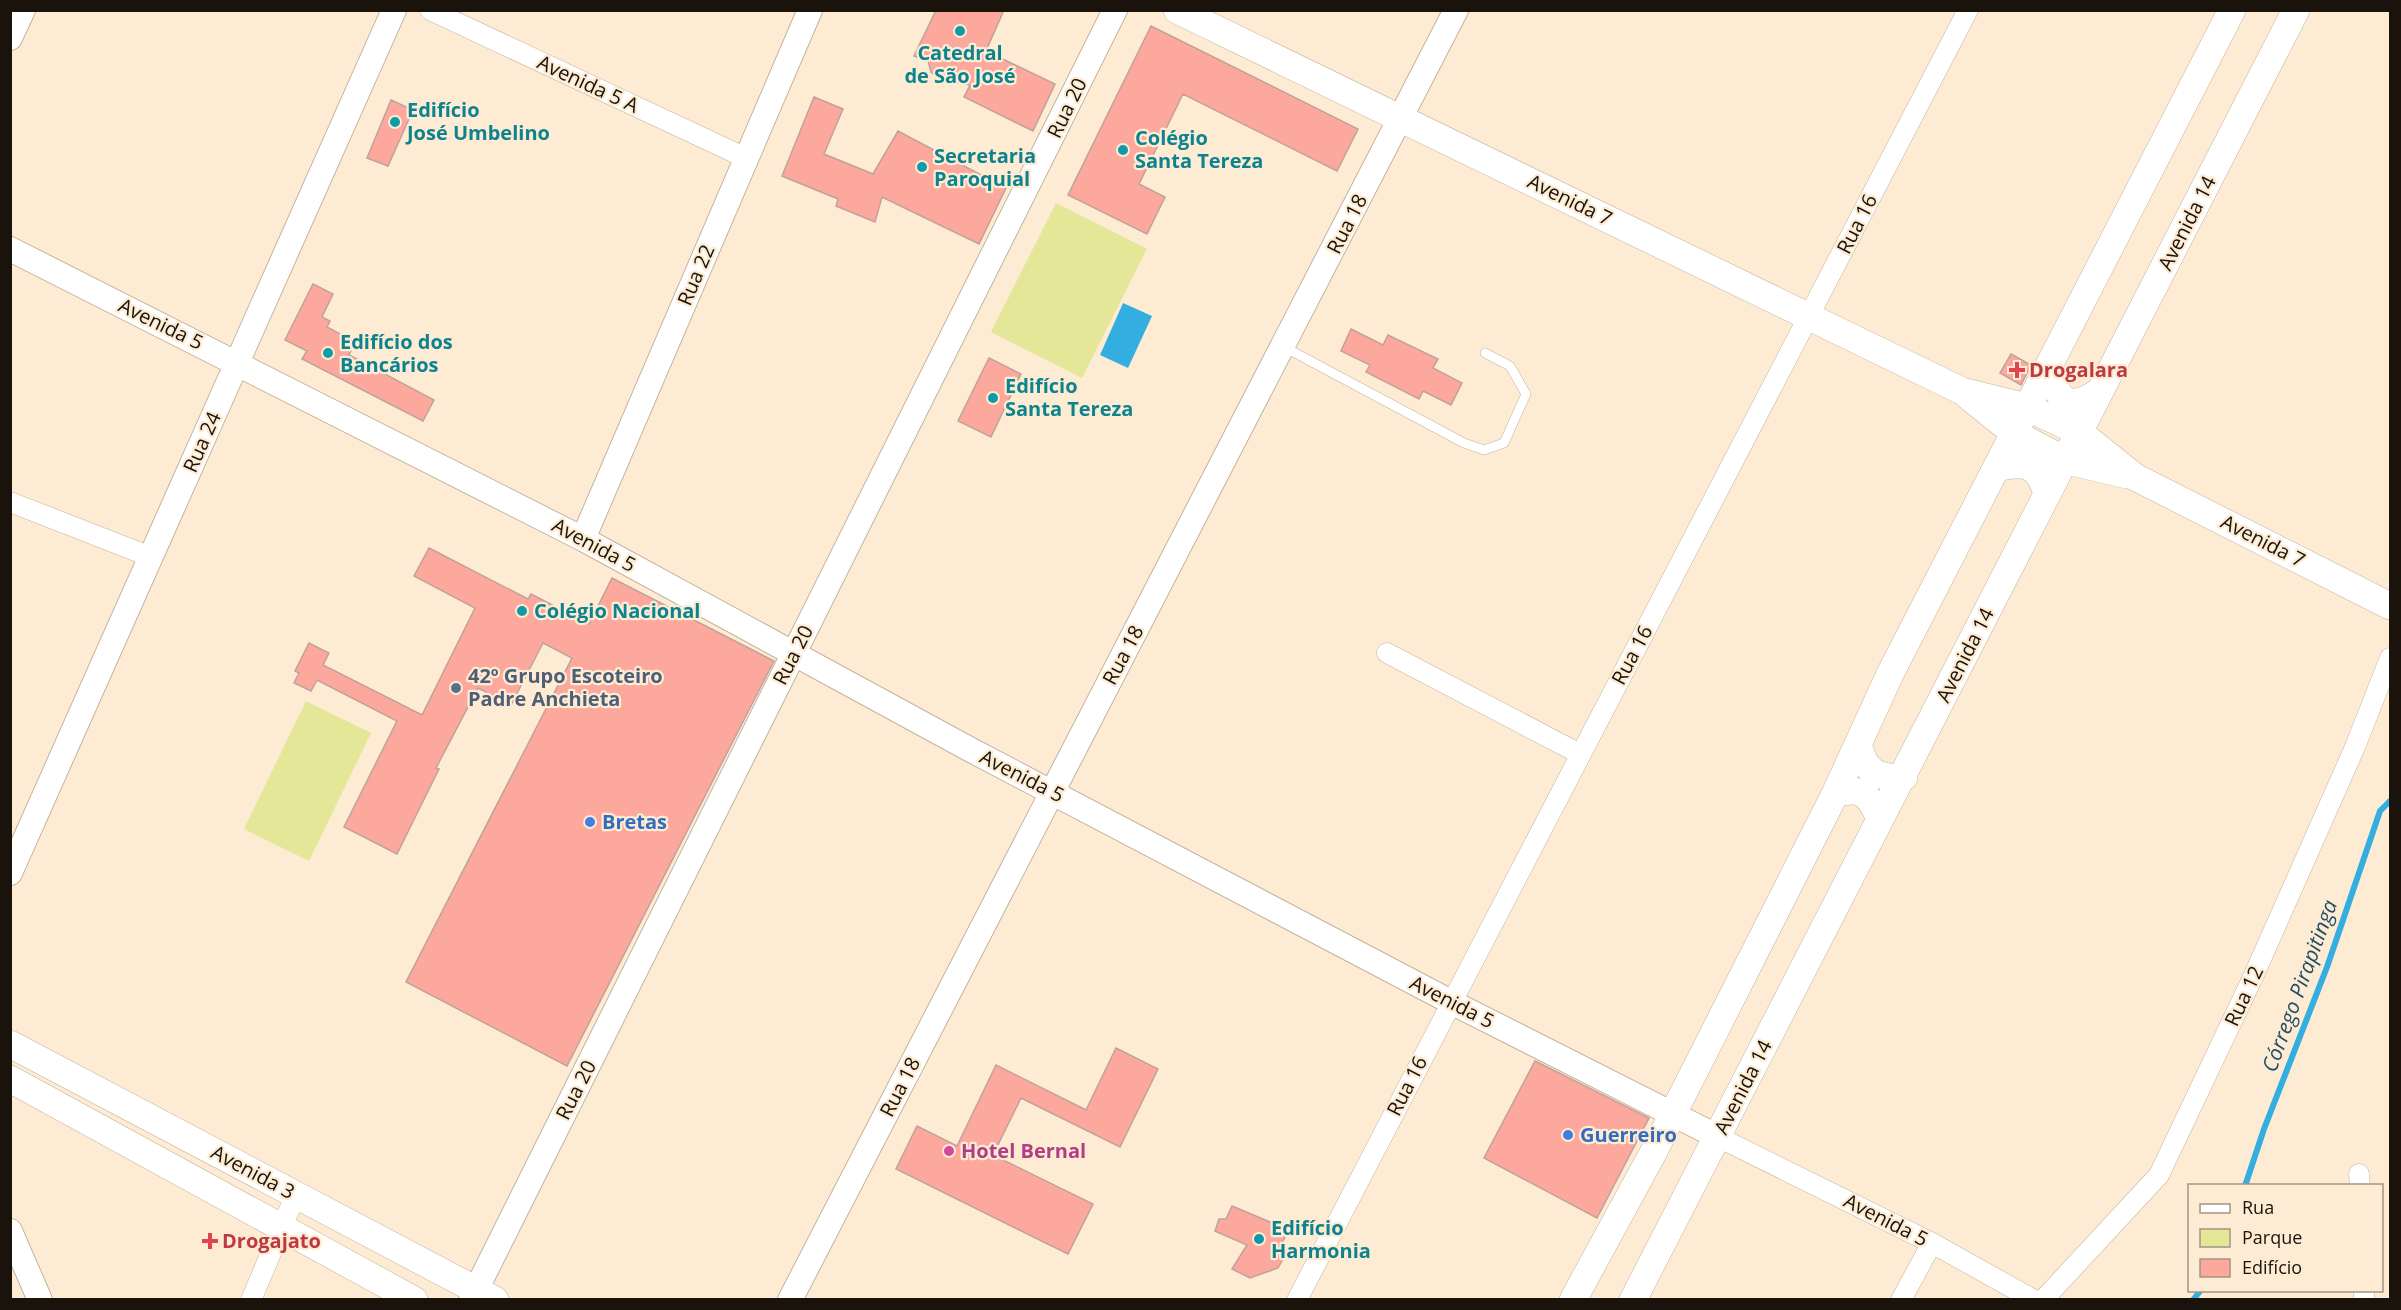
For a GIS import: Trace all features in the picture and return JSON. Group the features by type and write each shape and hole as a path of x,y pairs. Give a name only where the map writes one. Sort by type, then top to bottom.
{"main road":[{"name":"Avenida 7","path":"1178,10 1962,392 2013,433 2064,460 2135,477"},
{"path":"1573,1299 1672,1113 1859,747 1891,672 2232,10"},
{"name":"Avenida 14","path":"1633,1299 1880,819 1904,777 2291,12"},
{"path":"2050,366 2053,387 2059,397 2069,403 2085,401 2100,391"},
{"name":"Avenida 7","path":"1962,392 2027,407 2079,432 2135,477 2391,606"},
{"path":"1996,468 2013,464 2029,466 2042,479 2047,493"},
{"path":"1859,747 1863,763 1875,774 1891,778 1904,777"},
{"path":"1835,794 1850,790 1864,793 1873,803 1880,819"},
{"name":"Avenida 3","path":"10,1044 296,1194 481,1296"},
{"name":"Avenida 3","path":"10,1079 414,1299"}],"street":[{"path":"11,37 23,10"},
{"name":"Rua 24","path":"10,873 394,10"},
{"name":"Avenida 5 A","path":"430,10 746,158"},
{"name":"Rua 22","path":"584,540 810,10"},
{"name":"Rua 20","path":"481,1296 794,653 1116,10"},
{"name":"Rua 18","path":"790,1299 1051,791 1284,347 1456,10"},
{"name":"Rua 16","path":"1297,1299 1968,10"},
{"name":"Avenida 5","path":"10,249 238,362 584,540 1051,791 1451,1002 1932,1243 2034,1299"},
{"path":"10,502 151,557"},
{"path":"1387,653 1580,754"},
{"name":"Rua 12","path":"2043,1299 2159,1175 2253,977 2355,747 2391,658"},
{"path":"251,1299 296,1194"},
{"path":"10,1231 40,1299"},
{"path":"1901,1299 1932,1243"}],"lane":[{"path":"1284,347 1464,443 1484,450 1504,443 1526,394 1510,366 1485,353"}],"green space":[{"path":"1056,203 1147,249 1082,378 991,332"},
{"path":"306,701 371,733 309,861 244,829"}],"water":[{"path":"1123,303 1152,316 1128,368 1100,355"}],"building":[{"path":"936,10 1004,10 986,51 1055,84 1033,131 964,97 970,85 940,80 931,72 928,61 914,56"},
{"name":"Colégio Santa Tereza","path":"1151,26 1358,129 1337,171 1183,94 1139,184 1165,197 1147,234 1068,195"},
{"name":"Secretaria Paroquial","path":"814,97 843,109 824,154 873,174 898,131 1006,188 979,244 882,197 875,222 836,206 838,199 782,176"},
{"name":"Edifício José Umbelino","path":"391,100 413,110 388,166 367,158"},
{"name":"Edifício dos Bancários","path":"313,284 333,294 322,317 330,321 327,327 355,342 349,355 434,400 423,421 302,359 307,351 285,340"},
{"path":"1351,329 1383,345 1388,335 1438,359 1433,368 1462,383 1451,405 1423,391 1419,399 1366,372 1370,365 1341,351"},
{"name":"Drogalara","path":"2011,354 2031,365 2021,385 2000,373"},
{"name":"Edifício Santa Tereza","path":"989,358 1021,374 991,437 958,421"},
{"name":"Bretas","path":"429,548 528,599 531,594 589,624 612,578 774,661 567,1066 406,982 572,658 543,643 511,705 478,688 436,768 439,769 397,854 344,827 397,721 317,680 311,691 294,683 299,673 295,671 309,643 329,653 323,665 422,715 475,608 414,576"},
{"name":"Hotel Bernal","path":"1116,1048 1158,1069 1120,1147 1021,1098 993,1155 1093,1204 1068,1254 896,1169 917,1126 957,1146 996,1065 1086,1110"},
{"name":"Guerreiro","path":"1535,1061 1649,1118 1597,1218 1484,1158"},
{"name":"Edifício Harmonia","path":"1232,1206 1289,1230 1279,1248 1287,1252 1278,1268 1250,1278 1232,1269 1247,1245 1215,1231 1219,1219 1226,1219"}],"waterway":[{"name":"Córrego Pirapitinga","path":"2246,1184 2264,1129 2327,967 2380,811 2390,801"},
{"name":"Córrego Pirapitinga","path":"2193,1300 2199,1292"}],"place":[{"name":"Catedral de São José","path":"960,31"},
{"name":"Edifício José Umbelino","path":"395,122"},
{"name":"Colégio Santa Tereza","path":"1123,150"},
{"name":"Secretaria Paroquial","path":"922,167"},
{"name":"Edifício dos Bancários","path":"328,353"},
{"name":"Drogalara","path":"2017,370"},
{"name":"Edifício Santa Tereza","path":"993,398"},
{"name":"Colégio Nacional","path":"522,611"},
{"name":"42º Grupo Escoteiro Padre Anchieta","path":"456,688"},
{"name":"Bretas","path":"590,822"},
{"name":"Guerreiro","path":"1568,1135"},
{"name":"Hotel Bernal","path":"949,1151"},
{"name":"Edifício Harmonia","path":"1259,1239"},
{"name":"Drogajato","path":"210,1241"}]}
